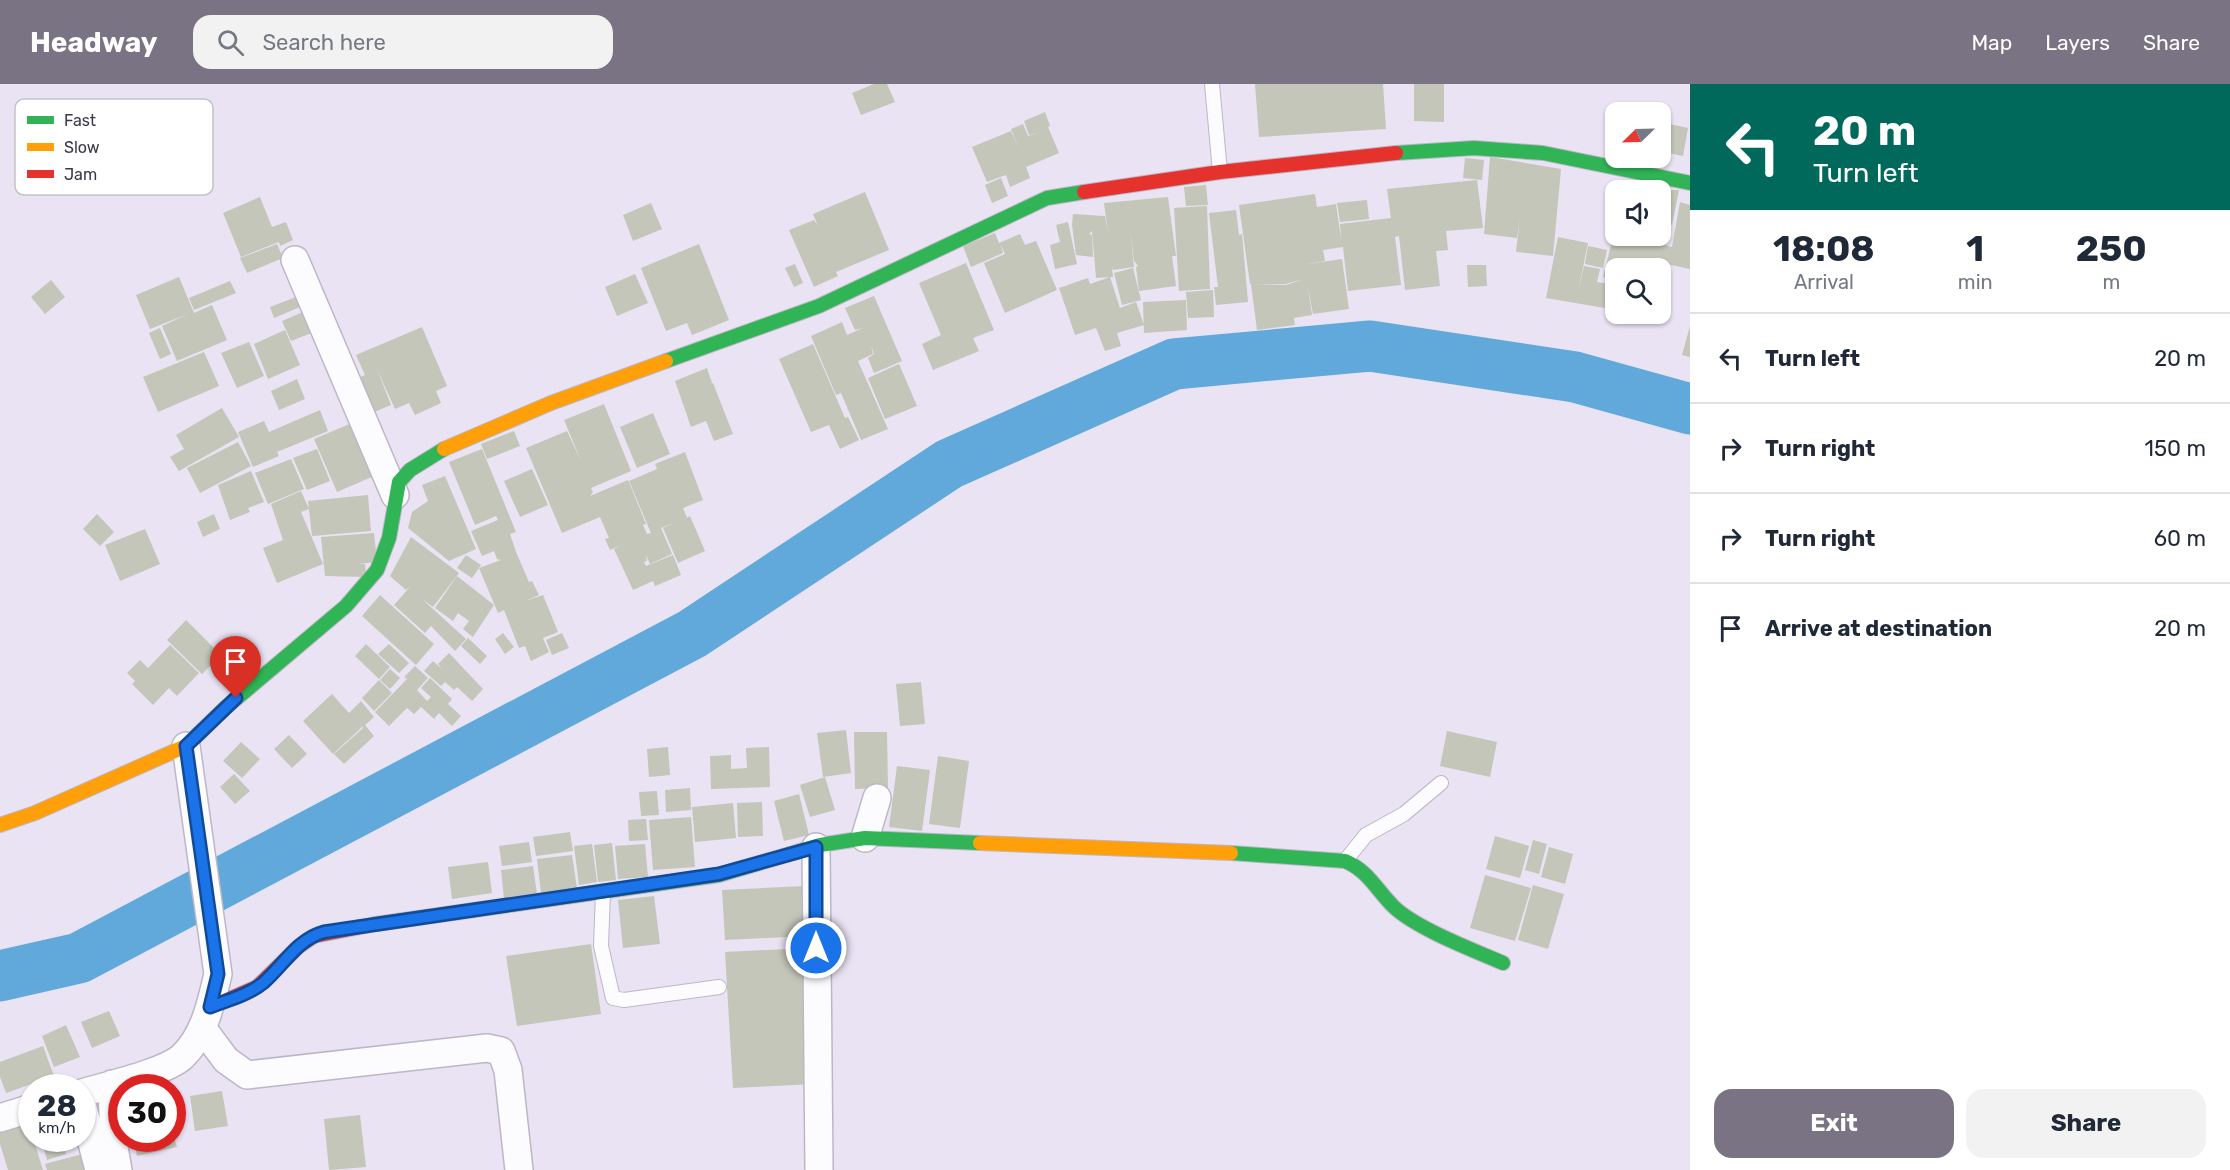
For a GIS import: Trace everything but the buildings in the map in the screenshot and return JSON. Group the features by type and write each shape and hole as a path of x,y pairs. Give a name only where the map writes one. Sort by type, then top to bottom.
{"street":[{"path":"0,825 35,813 186,746 236,698 346,606 377,570 389,538 399,482 410,470 454,442 551,403 819,306 1047,198 1220,172 1358,155 1474,148 1543,153 1690,183"},
{"path":"295,260 395,495"},
{"path":"144,1074 181,1057 206,1018 218,974 186,746"},
{"path":"865,838 878,798"},
{"path":"206,1018 263,983 300,943 324,932 719,874 816,847 865,838 1315,857 1345,861 1361,868 1396,909 1448,939 1503,963"},
{"path":"816,847 819,1170"},
{"path":"206,1018 226,1060 248,1075 487,1048 501,1051 508,1070 519,1170"},
{"path":"0,1118 18,1112"},
{"path":"94,1152 99,1170"},
{"path":"115,1152 118,1170"}],"lane":[{"path":"1212,84 1220,172"},
{"path":"1345,861 1366,835 1404,814 1441,783"},
{"path":"603,892 601,946 613,998 624,1000 719,987"}],"waterway":[{"path":"0,976 79,958 692,634 949,464 1174,364 1370,346 1575,377 1690,409"}],"traffic: fast":[{"path":"1396,153 1474,148 1543,153 1690,183"},
{"path":"666,361 819,306 1047,198 1084,192"},
{"path":"224,709 346,606 377,570 389,538 399,482 410,470 444,449"},
{"path":"376,924 719,875 820,845 865,838 980,843"},
{"path":"1231,853 1345,861 1361,870 1395,908 1417,924 1503,963"}],"traffic: slow":[{"path":"444,449 551,403 666,361"},
{"path":"0,825 35,813 186,746 224,709"},
{"path":"980,843 1231,853"}],"traffic: jam":[{"path":"1084,192 1220,172 1396,153"},
{"path":"211,1007 257,987 298,947 314,936 376,924"}],"route":[{"path":"236,698 186,746 218,974 210,1007 247,993 263,983 300,943 312,935 443,913 719,874 816,847 816,948"}]}
